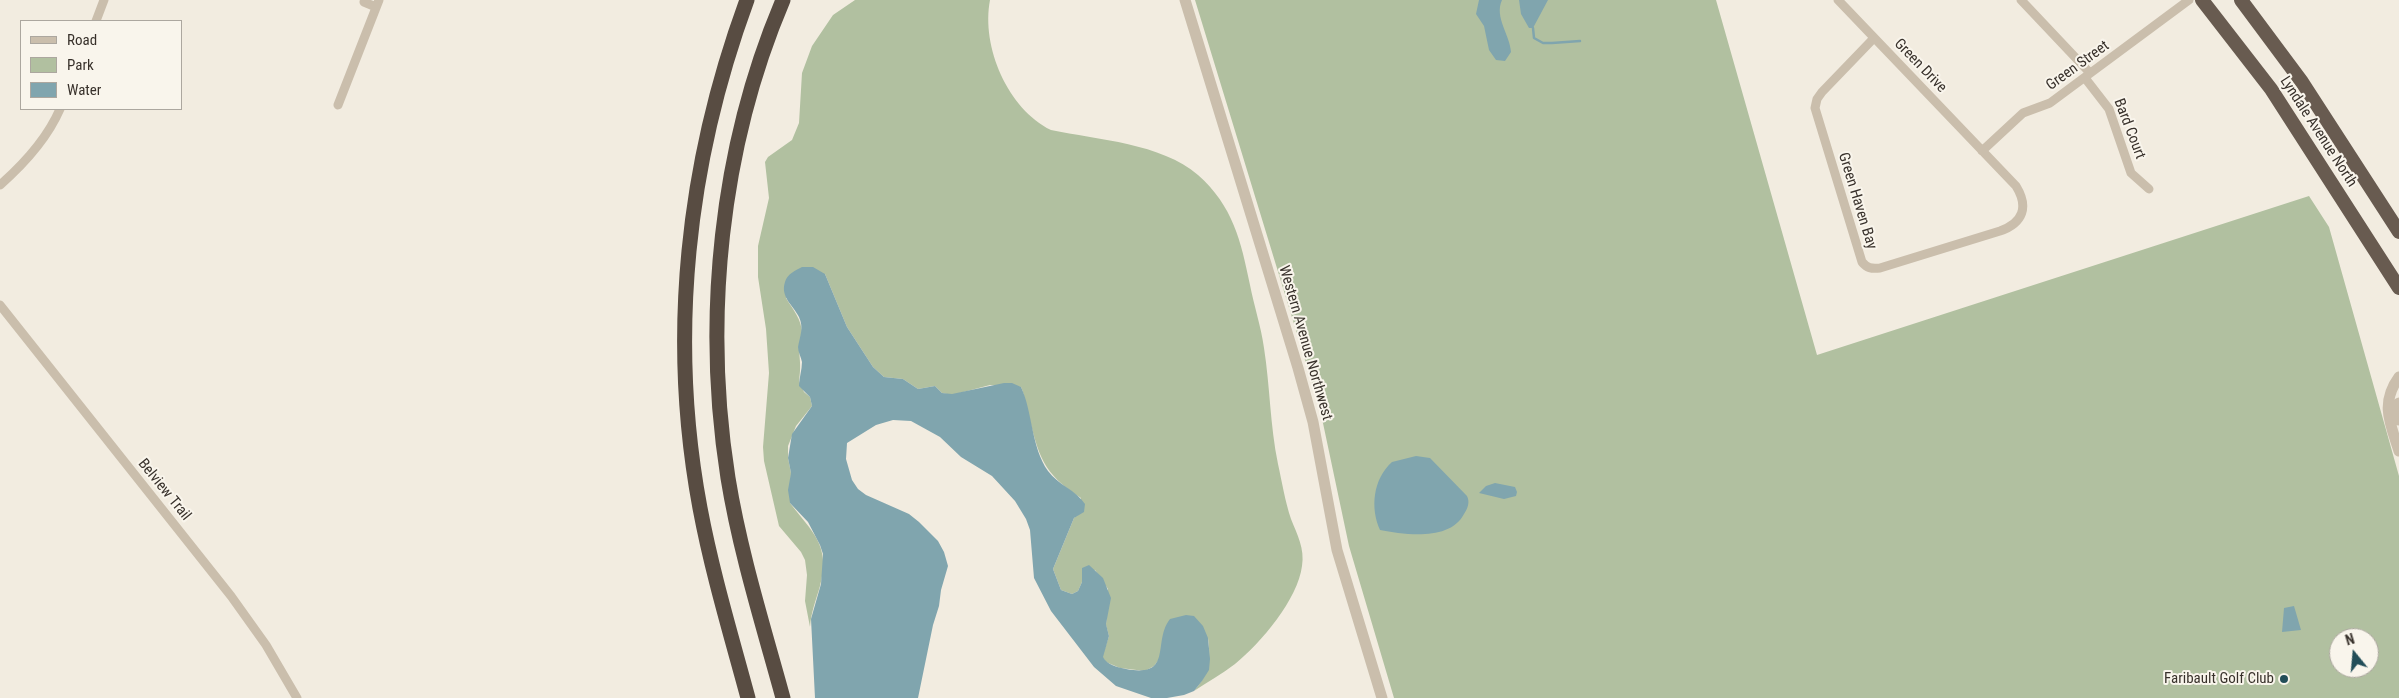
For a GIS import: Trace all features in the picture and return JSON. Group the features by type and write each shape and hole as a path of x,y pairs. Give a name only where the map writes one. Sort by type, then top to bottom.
{"highway":[{"path":"748,0 721,77 702,155 691,225 684,330 686,398 700,508 748,698"},
{"path":"783,698 733,504 721,419 718,342 720,276 732,172 754,84 784,0"},
{"name":"Lyndale Avenue North","path":"2202,0 2276,97 2399,288"},
{"name":"Lyndale Avenue North","path":"2241,0 2302,82 2399,232"}],"street":[{"path":"96,20 104,0"},
{"name":"Western Avenue Northwest","path":"1185,0 1298,368 1313,422 1337,550 1382,698"},
{"name":"Green Drive","path":"1838,0 1982,151"},
{"name":"Bard Court","path":"2021,0 2088,76 2109,109 2130,172 2149,189"},
{"name":"Green Street","path":"1982,151 2017,118 2030,110 2050,103 2189,0"},
{"path":"338,104 378,4 364,2"},
{"name":"Green Haven Bay","path":"1874,38 1816,99 1815,108 1862,262 1866,267 1880,268 2009,228 2018,221"},
{"path":"0,185 27,160 49,130 59,110"},
{"path":"1982,151 2021,194 2023,210 2018,221 2026,227"},
{"name":"Belview Trail","path":"0,305 231,596 266,645 297,698"},
{"path":"2399,376 2389,394 2387,405 2399,451"},
{"path":"2399,403 2399,420"}],"green space":[{"path":"855,0 990,0 988,18 990,37 1001,75 1010,92 1036,120 1051,130 1148,149 1183,164 1210,187 1220,199 1234,225 1243,254 1261,332 1273,435 1285,498 1298,536 1303,560 1294,592 1267,632 1235,664 1194,691 1203,679 1208,666 1208,638 1160,658 1154,666 1145,671 1120,668 1106,662 1102,657 1109,636 1106,625 1108,589 1095,570 1082,582 1078,591 1072,594 1061,590 1053,569 1074,518 1080,513 1081,498 1058,480 1044,462 1035,441 1021,387 990,385 952,395 942,393 935,386 918,389 903,379 884,377 873,367 847,327 825,274 786,298 797,315 802,329 799,347 799,381 804,392 810,397 812,406 796,426 788,446 791,473 790,503 812,531 821,549 823,560 823,572 810,627 805,601 807,575 805,560 801,552 779,526 764,461 763,447 769,373 766,329 758,277 758,246 769,198 765,162 768,157 792,140 799,123 802,73 812,46 833,15"},
{"name":"Faribault Golf Club","path":"1195,0 1716,0 1817,355 2309,196 2329,227 2399,476 2399,698 1394,698 1349,546 1320,409"}],"water":[{"path":"1479,0 1502,0 1500,6 1501,19 1511,52 1505,61 1496,60 1489,50 1484,26 1476,14"},
{"path":"1519,0 1548,0 1533,28 1529,28 1521,14"},
{"path":"802,267 813,267 825,274 847,327 873,367 884,377 903,379 918,389 935,386 942,393 952,394 1004,383 1012,383 1021,387 1042,462 1052,476 1077,495 1085,504 1084,512 1074,518 1053,569 1061,590 1072,594 1078,591 1082,582 1082,568 1089,565 1103,578 1111,598 1106,624 1109,636 1103,657 1110,664 1126,669 1141,670 1151,668 1159,656 1162,638 1170,619 1186,615 1194,616 1203,626 1208,638 1210,659 1209,670 1194,691 1167,698 1151,698 1116,686 1094,667 1051,611 1034,578 1030,530 1026,519 1015,501 992,476 961,457 940,437 911,421 893,420 876,425 847,443 846,459 852,480 858,489 866,495 909,514 938,541 944,552 948,566 933,625 918,698 815,698 811,619 821,584 823,554 808,522 790,503 788,490 791,473 788,458 792,434 812,406 810,397 799,386 802,362 798,347 801,325 799,317 784,292 785,282 788,277"},
{"path":"1416,456 1430,458 1467,496 1467,510 1457,523 1449,529 1438,532 1414,534 1380,530 1374,503 1377,485 1392,462"},
{"path":"1495,483 1515,487 1516,496 1504,499 1479,493 1486,486"},
{"path":"2294,606 2301,630 2282,632 2284,608"}],"waterway":[{"path":"1533,28 1534,38 1543,43 1580,41"}],"place":[{"name":"Faribault Golf Club","path":"2284,679"}]}
